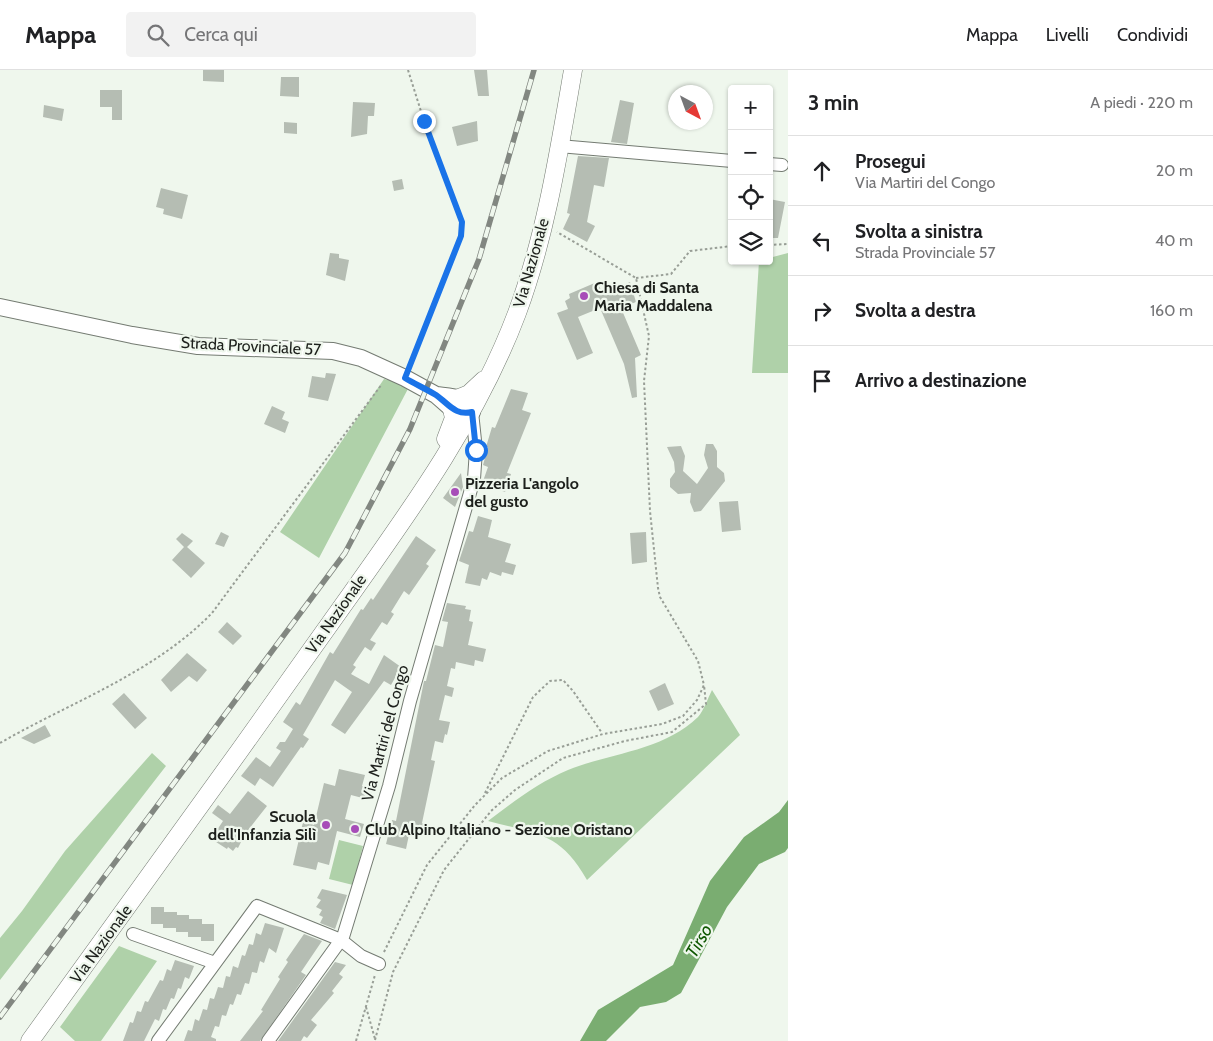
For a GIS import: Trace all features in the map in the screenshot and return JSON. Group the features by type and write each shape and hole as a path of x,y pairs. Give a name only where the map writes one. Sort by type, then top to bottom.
{"main road":[{"name":"Via Nazionale","path":"30,1041 213,790 426,487 472,412 517,314 544,224 573,70"},
{"path":"426,487 436,454 452,428 455,403 470,394 490,374"}],"street":[{"path":"559,146 728,161"},
{"name":"Strada Provinciale 57","path":"0,307 132,335 198,346 333,351 361,358 455,403"},
{"path":"455,403 469,404 472,412"},
{"name":"Via Martiri del Congo","path":"268,1041 341,940 389,786 410,701 474,479 476,450 472,412"},
{"path":"158,1041 257,906 341,940 361,956 379,964"},
{"path":"133,934 215,964"}],"path":[{"path":"0,743 39,720 119,681 191,634 212,613 398,375 461,236 462,222 424,121 408,70"},
{"path":"544,224 636,278 671,274 690,250 728,246"},
{"path":"773,245 788,244"},
{"path":"375,1040 393,972 444,870 491,811 514,790 564,758 625,741 672,732 706,704 704,685 698,661 660,597 658,588 650,511 644,391 649,336 636,278"},
{"path":"484,796 533,697 550,681 562,680 573,691 602,734"},
{"path":"356,1041 379,964 426,865 484,796 502,778 548,751 602,734 662,724 683,716 697,700 704,685"},
{"path":"366,1007 375,1040"}],"shaded area":[{"path":"788,253 788,373 752,373 759,265 773,265 773,257"},
{"path":"384,379 410,385 319,558 280,532"},
{"path":"712,690 740,735 587,880 567,852 546,837 488,821 526,793 557,775 584,764 636,750 669,737 698,717"},
{"path":"152,753 166,766 0,980 0,938 65,851"},
{"path":"339,840 363,846 353,885 329,879"},
{"path":"119,946 157,961 101,1041 75,1041 60,1027"}],"water":[{"name":"Tirso","path":"788,800 788,848 785,852 759,864 727,907 681,993 666,1002 640,1007 606,1041 580,1041 598,1010 673,965 710,881 744,837 779,812"}],"building":[{"path":"203,70 224,70 224,82 203,81"},
{"path":"474,70 487,70 489,96 478,96"},
{"path":"281,77 299,77 299,97 280,96"},
{"path":"100,90 122,90 122,120 112,120 112,107 100,107"},
{"path":"620,100 634,103 627,144 611,142"},
{"path":"353,102 375,103 374,116 368,116 367,134 351,137"},
{"path":"44,105 64,109 62,121 43,117"},
{"path":"477,121 478,141 457,146 452,127"},
{"path":"284,122 297,123 297,134 284,133"},
{"path":"578,156 609,158 604,187 594,185 587,222 595,226 587,242 563,229 570,214 567,213"},
{"path":"402,179 404,189 394,191 392,181"},
{"path":"161,188 188,195 182,219 163,214 164,209 156,207"},
{"path":"773,200 785,202 778,238 773,238"},
{"path":"330,253 339,254 339,258 349,260 345,281 326,275"},
{"path":"597,282 603,294 630,282 636,302 621,308 641,355 635,358 637,397 632,398 624,364 600,308 578,317 593,353 577,360 557,313 568,309 565,301 570,298 569,294"},
{"path":"326,373 336,374 328,401 308,397 312,376 325,378"},
{"path":"511,389 528,393 522,410 531,413 507,473 511,474 505,492 482,484 488,467 483,465 492,427 495,428"},
{"path":"272,406 285,412 282,419 289,422 285,433 264,424"},
{"path":"706,444 713,444 717,451 717,467 724,473 725,481 701,511 694,512 690,502 691,493 678,494 670,487 670,479 675,472 674,462 667,447 681,446 685,456 683,471 697,484 708,468 704,455"},
{"name":"Pizzeria L'angolo del gusto","path":"461,473 463,487 455,507 443,498"},
{"path":"738,501 741,530 722,532 719,502"},
{"path":"478,516 492,520 488,537 511,544 505,562 516,565 513,575 502,572 501,576 490,572 487,580 482,578 480,586 465,583 469,565 459,561 469,531 473,532"},
{"path":"221,532 229,536 224,547 215,544"},
{"path":"646,532 647,562 632,564 630,533"},
{"path":"182,533 193,541 187,547 205,563 191,578 172,560 184,547 176,539"},
{"path":"416,536 436,550 426,564 429,566 409,595 404,591 391,612 394,614 387,625 382,622 370,640 376,643 371,651 365,647 353,665 356,667 351,674 369,684 384,655 401,667 391,685 384,681 345,734 331,725 352,692 335,680 303,735 309,739 303,748 301,747 273,787 260,778 255,786 241,776 256,757 270,767 281,751 276,748 280,742 285,742 293,729 283,722 296,702 300,705 330,652 333,654 361,609 363,610 371,598 373,600"},
{"path":"447,603 466,606 465,609 471,610 469,621 473,622 468,645 486,649 483,662 475,660 474,666 456,662 455,669 451,668 447,686 454,688 452,697 445,695 439,720 450,722 447,735 445,734 443,743 435,741 431,760 435,761 422,823 424,824 422,833 410,830 406,849 386,844 392,820 396,821 424,681 426,681 435,645 443,647 448,622 442,621"},
{"path":"227,622 242,636 233,645 218,632"},
{"path":"187,653 207,670 197,682 189,676 171,692 161,680"},
{"path":"665,683 674,704 658,711 649,691"},
{"path":"124,693 147,718 135,729 112,704"},
{"path":"45,725 51,736 34,744 21,738"},
{"path":"339,769 365,775 362,786 372,789 370,800 351,795 345,819 364,824 360,837 337,831 329,865 318,862 316,870 293,865 303,822 314,825 324,783 335,786"},
{"path":"248,791 267,806 245,834 238,848 236,847 233,851 216,842 222,834 217,830 223,821 212,813 218,805 230,814"},
{"path":"322,889 347,895 335,929 320,923 323,917 319,915 322,910 316,907 321,900 317,898"},
{"path":"151,907 164,907 164,912 177,912 177,915 189,915 189,919 202,919 202,924 214,924 214,941 201,941 201,937 188,937 188,932 176,932 176,928 163,928 163,924 151,924"},
{"path":"265,923 284,928 276,953 269,948 264,963 260,961 257,973 252,972 249,984 245,983 241,995 237,994 233,1005 230,1004 226,1016 222,1015 219,1027 215,1026 211,1037 216,1039 216,1041 184,1041 188,1030 192,1031 195,1019 199,1021 203,1009 207,1010 210,998 214,999 218,987 223,988 226,976 230,977 233,966 238,968 242,955 245,956 249,944 253,945 256,933 261,935"},
{"path":"304,934 322,941 301,972 306,975 260,1041 240,1041 263,1011 261,1010 288,962 286,960"},
{"path":"175,960 194,966 189,979 185,977 181,989 178,988 174,999 171,998 166,1010 163,1009 159,1021 155,1019 144,1041 123,1041 130,1022 133,1023 137,1011 141,1012 145,1001 148,1002 160,980 163,981 167,969 171,971"},
{"path":"335,962 346,965 339,974 343,977 332,991 334,993 311,1020 317,1025 307,1038 304,1036 301,1041 278,1041"}],"railway":[{"path":"0,1017 345,553 410,429 479,259 534,70"}],"place":[{"name":"Chiesa di Santa Maria Maddalena","path":"584,296"},
{"name":"Pizzeria L'angolo del gusto","path":"455,492"},
{"name":"Scuola dell'Infanzia Silì","path":"326,825"},
{"name":"Club Alpino Italiano - Sezione Oristano","path":"355,829"}],"route":[{"path":"424,121 462,222 461,236 432,304 405,378 436,395 452,409 464,414 472,412 476,450"}]}
